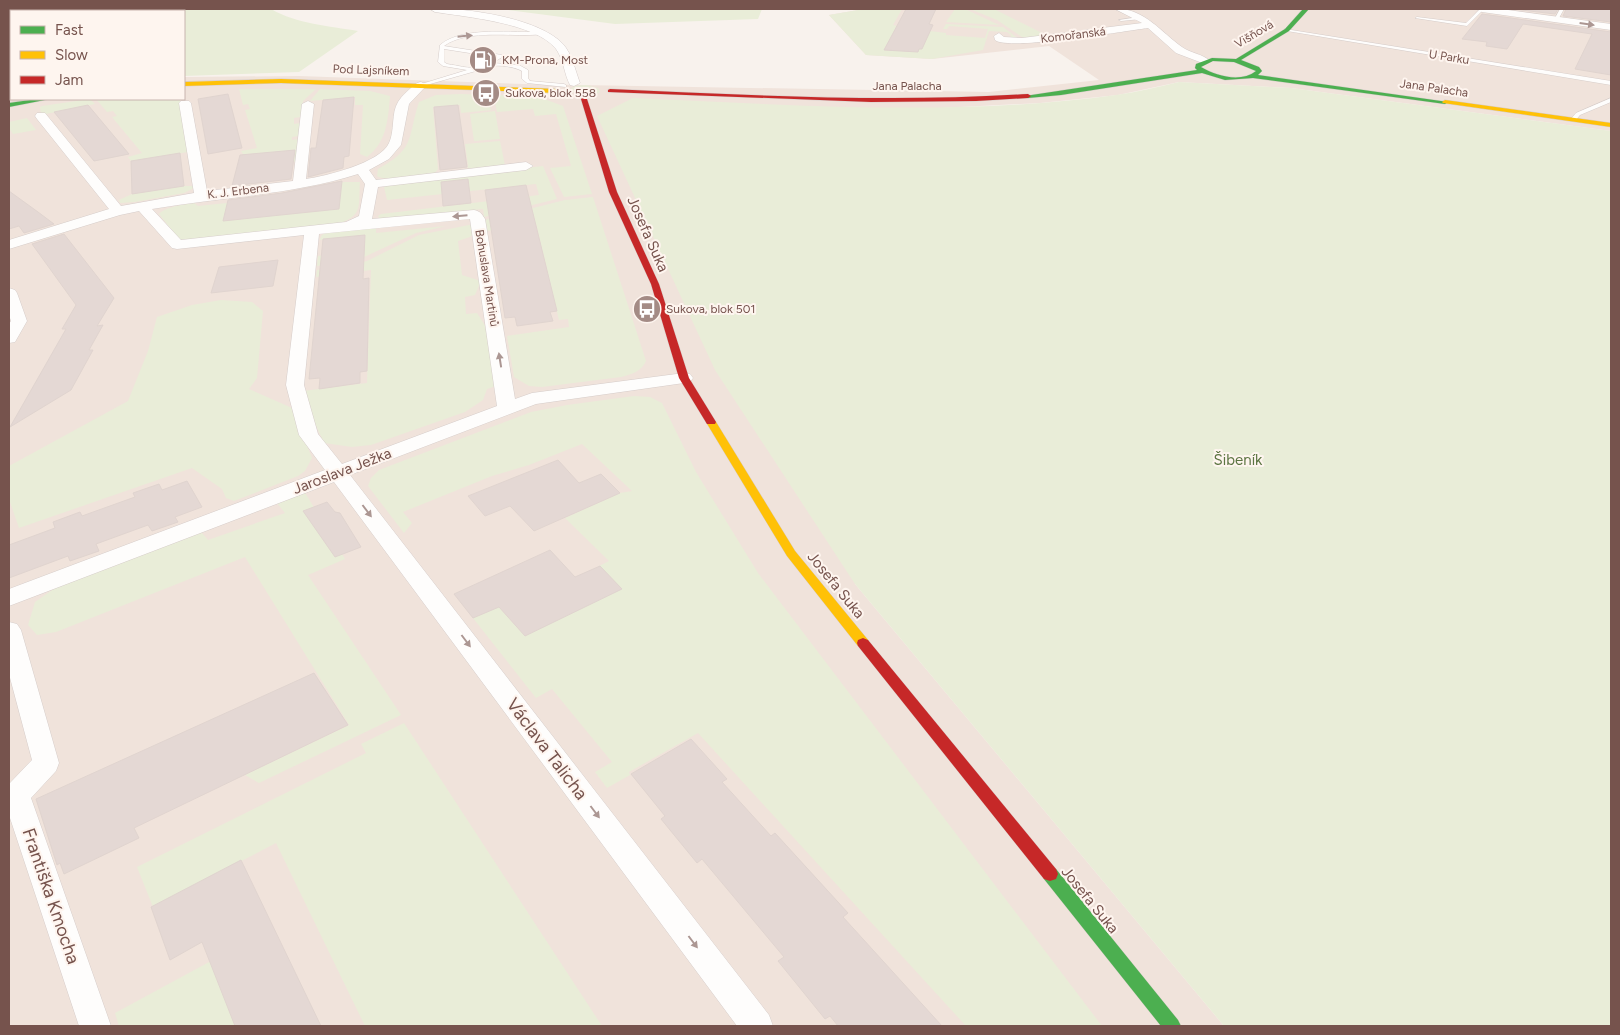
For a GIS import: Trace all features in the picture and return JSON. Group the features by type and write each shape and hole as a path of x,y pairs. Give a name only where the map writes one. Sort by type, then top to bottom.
{"street":[{"path":"435,9 514,24 542,33 554,41 561,49 570,85 562,97 588,97 609,86 599,83"},
{"path":"1120,9 1150,25 1180,51 1203,66"},
{"name":"Višňová","path":"1236,61 1287,30 1306,9"},
{"path":"1482,9 1611,27"},
{"name":"Komořanská","path":"999,36 1000,40 1022,42 1150,25"},
{"name":"Jana Palacha","path":"588,97 875,100 999,98 1061,92 1236,61 1257,68 1258,74 1253,76"},
{"name":"Jana Palacha","path":"1203,66 1227,78 1253,76 1611,125"},
{"name":"Pod Lajsníkem","path":"185,84 281,81 422,85 570,85"},
{"name":"K. J. Erbena","path":"9,245 118,211 201,196 322,181 360,169 384,156 395,145 403,103 422,85"},
{"name":"Josefa Suka","path":"588,97 584,106 613,192 654,284 684,378 791,553 1172,1026"},
{"path":"10,103 38,100"},
{"path":"185,103 201,196"},
{"path":"299,184 308,104"},
{"path":"41,116 118,211"},
{"path":"372,184 526,166"},
{"path":"143,207 177,245 349,226 366,218 372,184 360,169"},
{"name":"Bohuslava Martinů","path":"349,226 474,214 478,220 507,408"},
{"path":"312,230 296,385 309,435 338,472"},
{"path":"9,292 19,321 9,338"},
{"name":"Jaroslava Ježka","path":"9,598 532,399 684,378"},
{"name":"Václava Talicha","path":"338,472 757,1026"},
{"name":"Františka Kmocha","path":"9,630 46,764 16,795 96,1026"}],"lane":[{"path":"1417,18 1467,25 1482,9"},
{"path":"1556,19 1562,9"},
{"path":"1121,20 1139,18"},
{"name":"U Parku","path":"1287,30 1611,83"},
{"path":"472,69 444,65 441,62 442,48 447,40 463,36 542,33"},
{"path":"422,85 472,69 481,68 500,56 442,48"},
{"path":"488,64 518,67 525,70 525,80 529,82 570,85"},
{"path":"1573,120 1578,114 1611,100"}],"shaded area":[{"path":"864,9 1611,9 1611,131 1291,88 1179,82 1118,95 1040,103 942,108 883,108 855,584 1224,1026 9,1026 9,96 10,100 185,100 185,77 299,76 524,84 989,92 1099,80 1049,46 932,59 866,55 829,15"}],"green space":[{"path":"9,9 271,9 302,21 358,31 299,72 185,76 185,10 10,10 9,44"},
{"path":"501,9 762,9 758,19 615,24"},
{"path":"864,9 902,9 893,25 897,26 884,50 917,52 930,31 946,33 946,35 985,38 988,29 949,26 947,29 943,29 946,24 1003,27 1020,40 1010,38 1011,35 1007,32 989,31 983,50 932,59 866,55 829,15"},
{"path":"955,9 965,9 999,25 946,22"},
{"path":"970,9 994,9 1048,36 1025,39 997,20"},
{"name":"Šibeník","path":"1179,82 1291,88 1611,131 1611,1026 1224,1026 855,584 715,370 597,116 633,98 814,106 996,106 1116,95"},
{"path":"586,85 598,88 600,92 584,96 569,90 575,86"},
{"path":"239,89 316,89 303,101 301,117 294,118 294,124 300,123 299,136 292,137 292,140 299,139 296,161 287,165 288,151 240,155 243,154 241,151 257,148 245,110 250,109 248,104 243,105"},
{"path":"320,89 370,91 390,96 383,137 374,151 367,157 360,154 363,105 355,105 355,97 310,101"},
{"path":"436,95 487,95 491,110 461,113 460,105 433,107 438,169 435,173 396,179 377,176 378,169 399,155 405,148 411,134 419,102"},
{"path":"497,95 539,97 563,106 592,194 564,197 550,168 571,166 556,114 535,116 533,109 497,112 494,97"},
{"path":"83,100 91,100 95,104 41,115 40,107"},
{"path":"97,100 180,100 188,152 131,161 128,157 142,153 112,117 117,116 113,111 107,112"},
{"path":"495,111 500,139 474,141 470,114"},
{"path":"27,118 36,130 13,134 9,128 9,122"},
{"path":"500,141 505,165 479,169 468,168 465,144"},
{"path":"543,166 557,199 484,217 483,209 388,219 380,219 378,216 381,214 539,195 536,184 387,200 384,187 387,184"},
{"path":"360,182 359,203 353,217 339,224 181,242 159,214 170,208 190,203 198,206 323,193 331,184"},
{"path":"194,186 194,188 184,193 135,202 120,203 119,200 132,194"},
{"path":"593,197 646,361 639,370 621,377 542,387 529,386 514,377 507,336 569,327 568,319 559,320 536,224 487,231 485,220 565,200"},
{"path":"474,224 475,232 470,237 458,241 462,275 481,281 475,295 465,297 466,314 477,313 488,330 496,386 487,389 483,400 465,412 371,445 352,447 324,443 309,411 303,391 367,383 371,270 316,277 317,270 348,266 367,261 419,235"},
{"path":"446,226 416,233 349,262 317,266 318,256 364,250 365,235 320,240 321,236 325,233 376,227 376,233"},
{"path":"221,300 252,302 263,311 257,378 249,389 292,408 312,458 305,471 298,476 234,501 226,498 222,489 192,468 19,528 9,499 9,466 128,401 148,351 157,317 192,305"},
{"path":"634,396 650,397 662,403 696,472 758,573 1102,1026 966,1026 698,733 629,772 630,775 607,788 595,772 612,762 552,689 536,698 473,618 499,607 525,636 621,589 599,566 609,561 565,518 620,493 632,491 582,444 529,465 492,476 403,512 412,523 404,533 368,486 371,478 379,470 531,412"},
{"path":"304,491 345,559 308,575 401,715 259,783 245,775 349,725 245,557 56,632 37,635 28,625 35,602 71,577 151,547 202,533 208,540 285,513 276,502"},
{"path":"404,723 602,1026 365,1026 276,843 153,907 137,867 366,753 361,744"},
{"path":"211,961 238,1026 119,1026 115,1013"}],"building":[{"path":"906,9 936,9 929,24 933,25 922,49 919,49 918,52 884,50"},
{"path":"1513,9 1558,9 1555,14"},
{"path":"1566,9 1611,9 1611,22 1563,16"},
{"path":"1482,14 1611,32 1611,75 1575,69 1592,34 1523,24 1507,49 1486,46 1487,42 1462,39"},
{"path":"228,94 242,148 208,154 198,99"},
{"path":"354,97 349,156 344,157 343,168 308,177 311,148 316,148 323,100"},
{"path":"88,105 129,154 94,161 54,112"},
{"path":"458,105 467,167 440,170 434,107"},
{"path":"295,150 291,179 232,186 240,155"},
{"path":"180,153 184,186 132,194 131,161"},
{"path":"468,179 471,203 443,206 441,182"},
{"path":"342,181 339,209 223,221 228,200 282,193"},
{"path":"526,185 557,311 550,312 553,321 517,326 515,317 505,318 485,190"},
{"path":"9,191 54,224 24,233 19,226 9,229"},
{"path":"64,234 114,298 97,326 103,325 89,350 93,350 71,390 10,427 66,329 62,329 76,305 32,244"},
{"path":"365,235 363,279 369,278 367,371 360,372 360,383 319,389 320,378 309,379 323,239"},
{"path":"278,260 273,286 211,293 219,267"},
{"path":"558,460 579,483 601,474 620,493 534,531 510,506 485,516 468,496"},
{"path":"187,481 202,507 175,517 178,522 152,531 148,525 96,544 99,551 70,561 68,556 9,578 9,545 55,528 53,522 80,512 82,516 135,497 133,493 159,484 162,490"},
{"path":"327,502 335,512 340,513 361,547 335,557 303,511"},
{"path":"550,550 575,577 600,566 622,589 525,636 499,607 473,618 454,594"},
{"path":"314,673 348,725 134,828 139,838 64,874 60,863 57,865 36,799"},
{"path":"691,739 727,779 722,782 771,836 775,833 848,913 843,917 942,1026 838,1026 830,1016 825,1019 778,961 784,957 702,859 697,863 661,819 665,816 631,774"},
{"path":"241,860 321,1026 235,1026 202,942 170,960 151,907"}],"traffic: fast":[{"path":"1236,61 1287,30 1306,9"},
{"path":"1253,76 1259,71 1257,68 1235,60 1212,60 1198,65 1198,68 1204,72 1218,77 1239,78 1253,76 1445,102"},
{"path":"1028,96 1061,93 1202,71"},
{"path":"9,105 41,100"},
{"path":"1050,874 1172,1026"}],"traffic: slow":[{"path":"185,84 281,81 557,91"},
{"path":"1445,102 1611,125"},
{"path":"711,422 791,553 863,643"}],"traffic: jam":[{"path":"610,91 871,101 924,101 1028,96"},
{"path":"584,99 613,192 655,284 684,378 711,422"},
{"path":"863,643 1050,874"}],"place":[{"name":"KM-Prona, Most","path":"483,60"},
{"name":"Sukova, blok 558","path":"486,93"},
{"name":"Sukova, blok 501","path":"647,309"}]}
